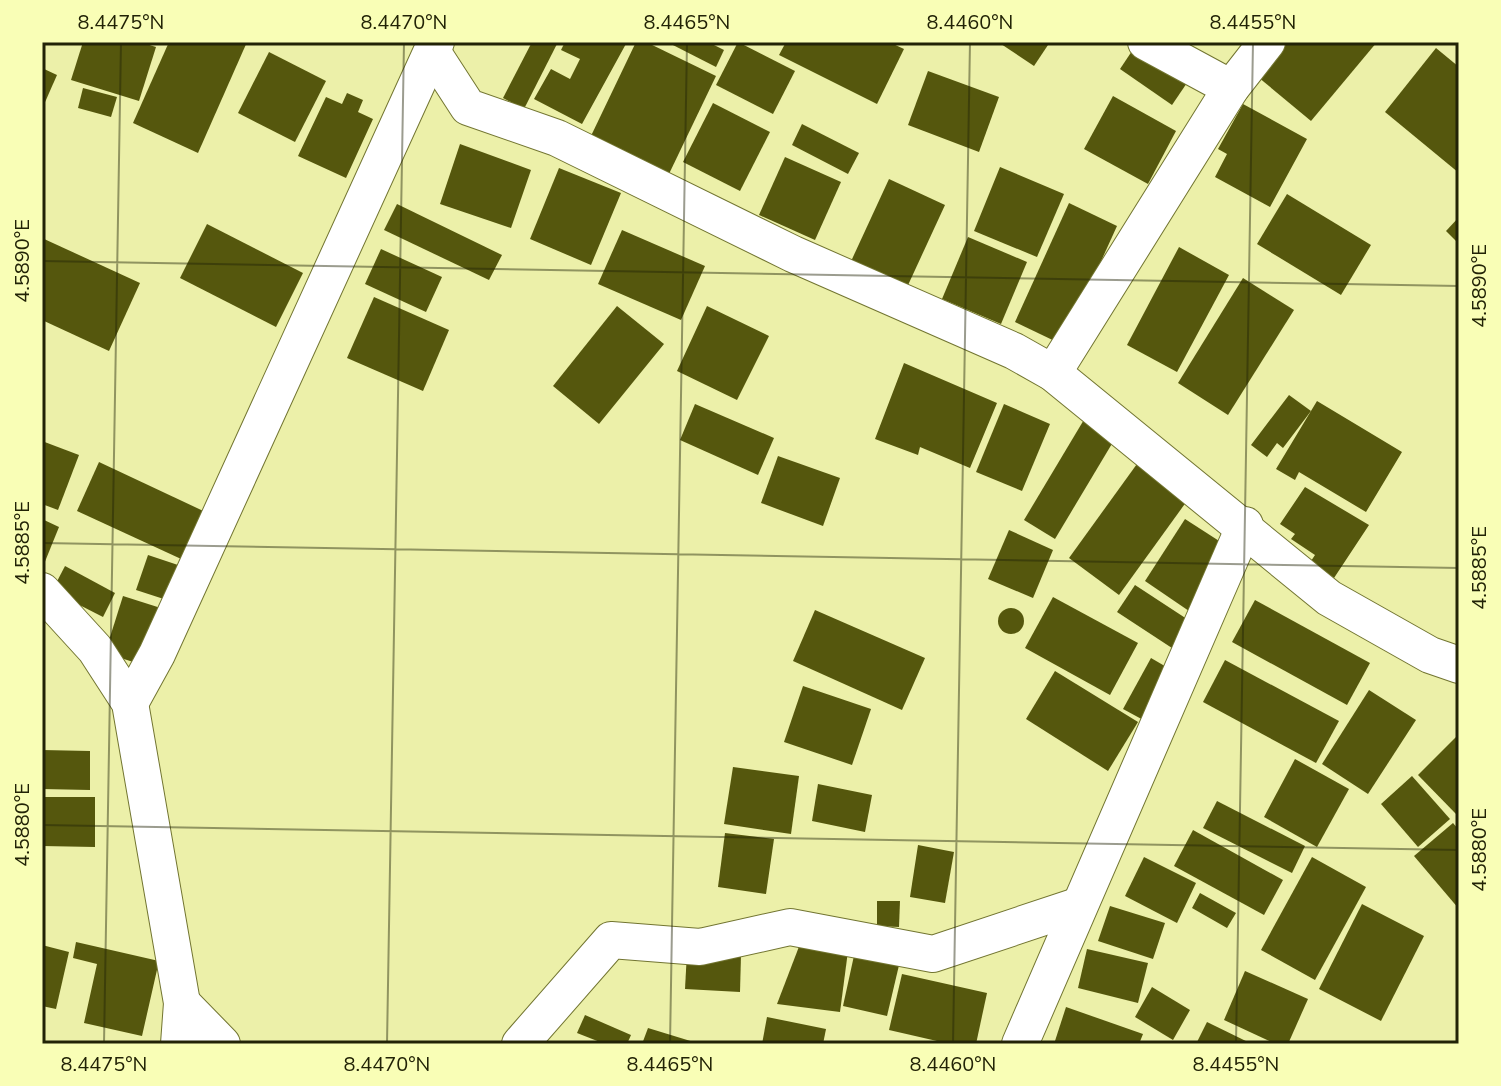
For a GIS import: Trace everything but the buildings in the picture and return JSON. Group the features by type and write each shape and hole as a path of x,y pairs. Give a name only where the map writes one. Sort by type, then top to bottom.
{"street":[{"path":"1146,42 1231,88"},
{"path":"1053,373 1231,88 1267,42"},
{"path":"434,48 468,107 557,138 793,254 1014,351 1053,373 1245,525 1329,598 1430,655 1459,665"},
{"path":"130,703 157,654 434,48"},
{"path":"1020,1044 1077,906 1245,525"},
{"path":"42,591 95,649 130,703 182,1003 179,1044"},
{"path":"520,1044 611,940 700,947 790,927 933,954 1077,906"},
{"path":"182,1003 222,1044"}]}
